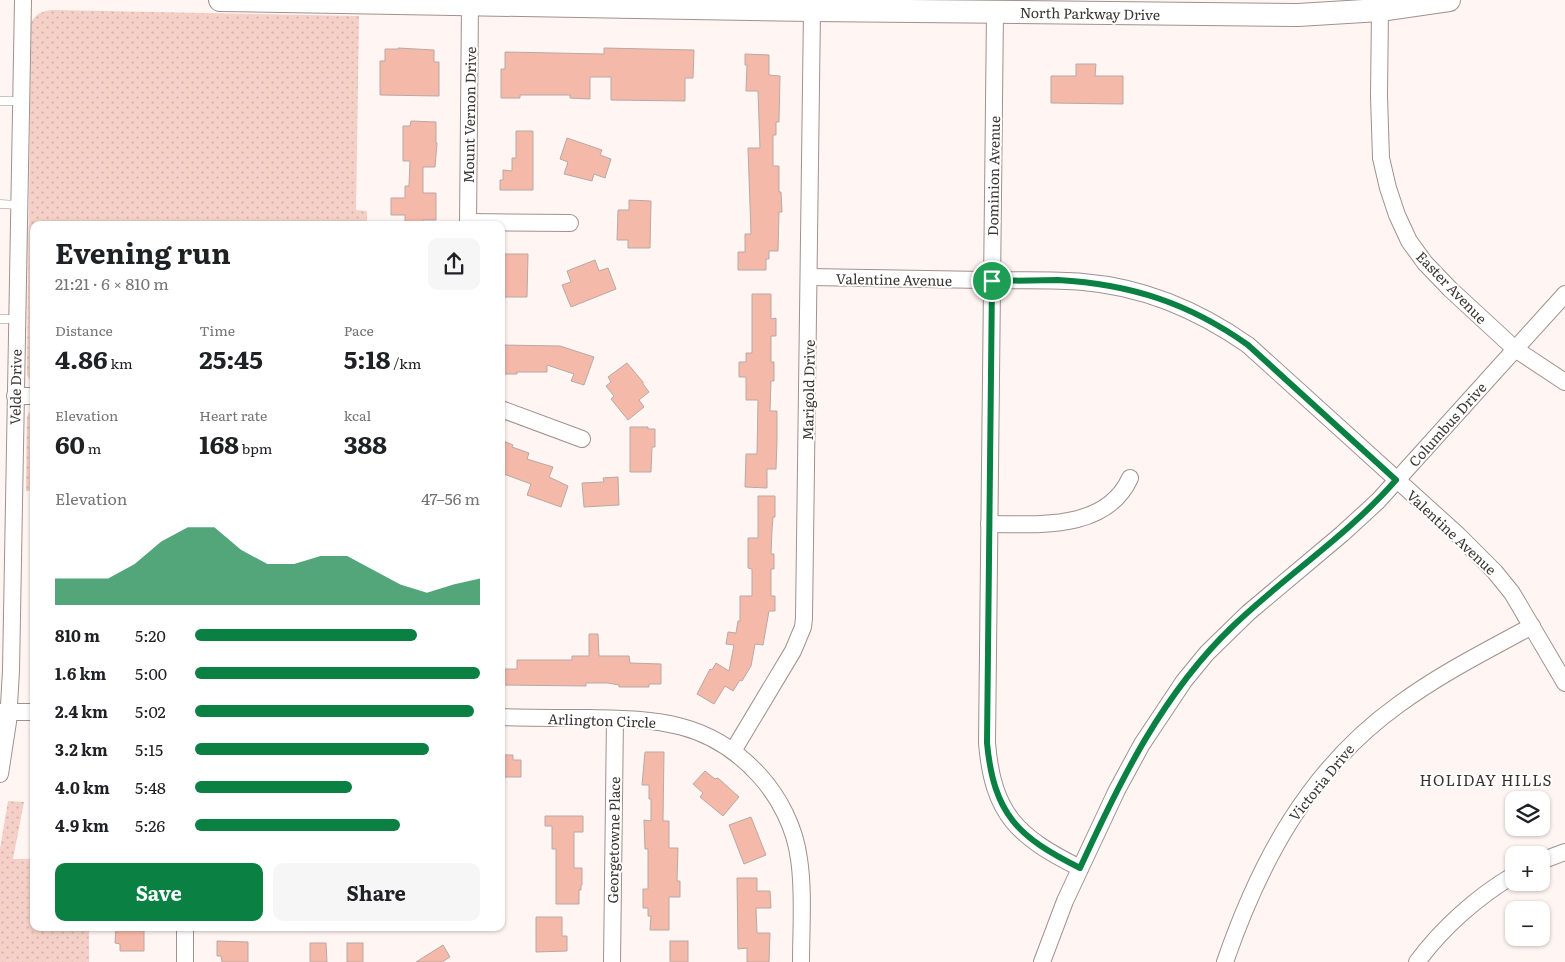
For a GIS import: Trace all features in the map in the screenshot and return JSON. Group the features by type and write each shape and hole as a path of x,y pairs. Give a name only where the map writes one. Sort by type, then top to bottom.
{"main road":[{"name":"North Parkway Drive","path":"220,0 812,10 1298,15 1349,10 1380,10 1410,3 1449,0"}],"street":[{"name":"Velde Drive","path":"0,774 4,712 11,671 7,524 15,396 8,319 19,205 23,0"},
{"name":"Mount Vernon Drive","path":"468,221 470,4"},
{"name":"Marigold Drive","path":"733,751 793,651 803,628 812,10"},
{"name":"Easter Avenue","path":"1380,10 1380,142 1384,172 1397,215 1409,241 1425,263 1450,289 1514,349 1565,382"},
{"name":"Dominion Avenue","path":"995,12 987,743 992,780 1006,811 1018,828 1040,847 1080,868"},
{"path":"505,223 570,222"},
{"name":"Valentine Avenue","path":"809,278 992,281 1058,280 1102,284 1132,289 1155,296 1200,315 1248,345 1458,535 1495,572 1512,593 1565,683"},
{"name":"Columbus Drive","path":"1042,962 1080,868 1116,790 1134,756 1172,697 1197,665 1248,612 1349,528 1378,500 1565,294"},
{"path":"15,396 30,396"},
{"path":"505,410 582,439"},
{"path":"990,524 1051,523 1088,516 1105,508 1117,499 1130,478"},
{"name":"Victoria Drive","path":"1225,962 1248,901 1270,853 1289,821 1332,764 1380,718 1410,696 1449,671 1532,626"},
{"path":"4,712 30,712"},
{"name":"Arlington Circle","path":"505,717 615,718 656,721 679,725 708,736 733,751 756,771 768,786 780,803 792,830 800,860 801,962"},
{"name":"Georgetowne Place","path":"612,962 615,718"},
{"path":"1550,858 1565,852"},
{"path":"1418,962 1465,911 1505,880"},
{"path":"185,931 185,962"}],"lane":[{"path":"0,101 21,101"},
{"path":"0,204 19,205"}],"shaded area":[{"path":"45,11 359,16 356,210 367,211 367,221 30,221 30,380 27,375 31,23 39,13"},
{"path":"30,412 30,491 26,491 27,419"},
{"path":"8,801 24,802 13,859 30,859 30,931 89,931 89,962 0,962 0,849"}],"building":[{"path":"604,48 694,50 693,78 685,78 685,101 611,100 611,77 590,77 590,99 570,98 570,95 520,95 520,98 501,98 501,69 505,69 505,52 604,54"},
{"path":"385,49 434,50 434,62 439,62 439,96 380,95 380,61 385,61"},
{"path":"745,54 769,55 769,75 780,76 779,122 776,122 776,135 773,135 773,166 779,166 779,192 781,192 782,212 779,212 778,251 769,251 769,259 766,259 766,270 738,270 738,252 745,252 745,234 751,234 748,148 760,148 758,91 746,91 747,65 745,65"},
{"path":"1076,64 1096,64 1095,76 1123,76 1123,104 1051,103 1051,76 1076,76"},
{"path":"411,121 436,122 435,167 423,167 423,193 436,193 436,220 405,221 405,215 391,215 391,198 405,198 405,186 409,186 410,161 403,161 403,126 410,126"},
{"path":"516,131 533,131 533,190 500,190 503,170 512,171 512,158 516,158"},
{"path":"567,138 602,150 600,155 611,159 605,178 594,174 592,181 564,174 568,162 560,159"},
{"path":"629,200 651,201 650,248 628,248 628,240 617,240 618,210 629,210"},
{"path":"505,254 528,254 527,297 505,297"},
{"path":"595,260 599,271 608,268 616,289 571,307 562,285 571,282 567,271"},
{"path":"752,294 771,294 771,319 776,318 776,336 771,336 771,362 774,362 774,381 771,381 770,411 777,411 776,469 767,469 767,488 745,487 746,454 757,454 758,400 746,400 746,377 739,377 739,362 746,362 746,353 752,353"},
{"path":"505,345 560,346 594,357 584,385 571,381 574,374 547,365 547,372 517,372 517,374 505,374"},
{"path":"627,363 649,392 639,400 644,407 628,420 611,399 614,396 606,386 611,382 608,377"},
{"path":"630,427 655,429 655,447 652,447 651,472 630,472"},
{"path":"505,442 513,445 512,447 529,453 527,459 553,467 549,477 568,486 561,507 527,495 531,484 505,474"},
{"path":"618,477 619,505 584,507 582,483 604,482 603,478"},
{"path":"758,496 775,496 771,554 774,554 774,569 771,569 771,596 775,596 775,611 769,611 763,645 755,644 751,666 742,681 740,680 733,691 725,686 714,704 697,694 710,669 712,670 716,663 729,671 734,645 726,644 728,632 736,633 738,621 740,621 740,596 752,596 752,569 748,568 748,538 758,538"},
{"path":"589,634 598,634 599,656 629,656 630,663 661,664 661,684 649,684 649,687 619,687 619,685 608,683 586,683 586,686 505,685 505,669 517,669 517,660 572,660 572,656 589,656"},
{"path":"645,752 664,752 663,821 669,821 669,848 678,848 677,881 680,881 680,897 669,897 669,930 650,930 651,916 648,916 648,908 643,908 643,889 648,889 648,849 645,849 644,820 651,821 649,785 642,785"},
{"path":"505,755 513,755 513,760 521,760 521,777 505,777"},
{"path":"705,771 715,779 718,778 739,797 723,816 700,797 703,793 693,784"},
{"path":"545,816 583,816 583,832 574,832 574,868 582,868 579,904 556,904 556,849 552,849 552,826 545,826"},
{"path":"751,817 766,855 744,864 729,825"},
{"path":"737,878 757,878 757,891 770,891 771,908 756,908 757,933 770,933 769,962 747,962 747,948 738,949"},
{"path":"536,917 562,917 562,936 567,936 567,951 536,952"},
{"path":"116,931 144,931 144,951 120,951 120,944 115,943"},
{"path":"217,941 248,942 248,962 222,962 221,956 217,956"},
{"path":"670,941 688,941 688,962 670,962"},
{"path":"310,943 326,943 327,962 310,962"},
{"path":"347,943 363,943 363,962 347,962"},
{"path":"443,945 450,957 442,962 416,962"}],"district":[{"name":"HOLIDAY HILLS","path":"1486,779"}],"route":[{"path":"1058,280 1102,284 1132,289 1162,298 1200,315 1248,345 1396,480 1356,522 1248,612 1197,665 1172,697 1134,756 1080,868 1040,847 1018,828 1000,800 989,766 987,743 992,281 1058,280"}]}
